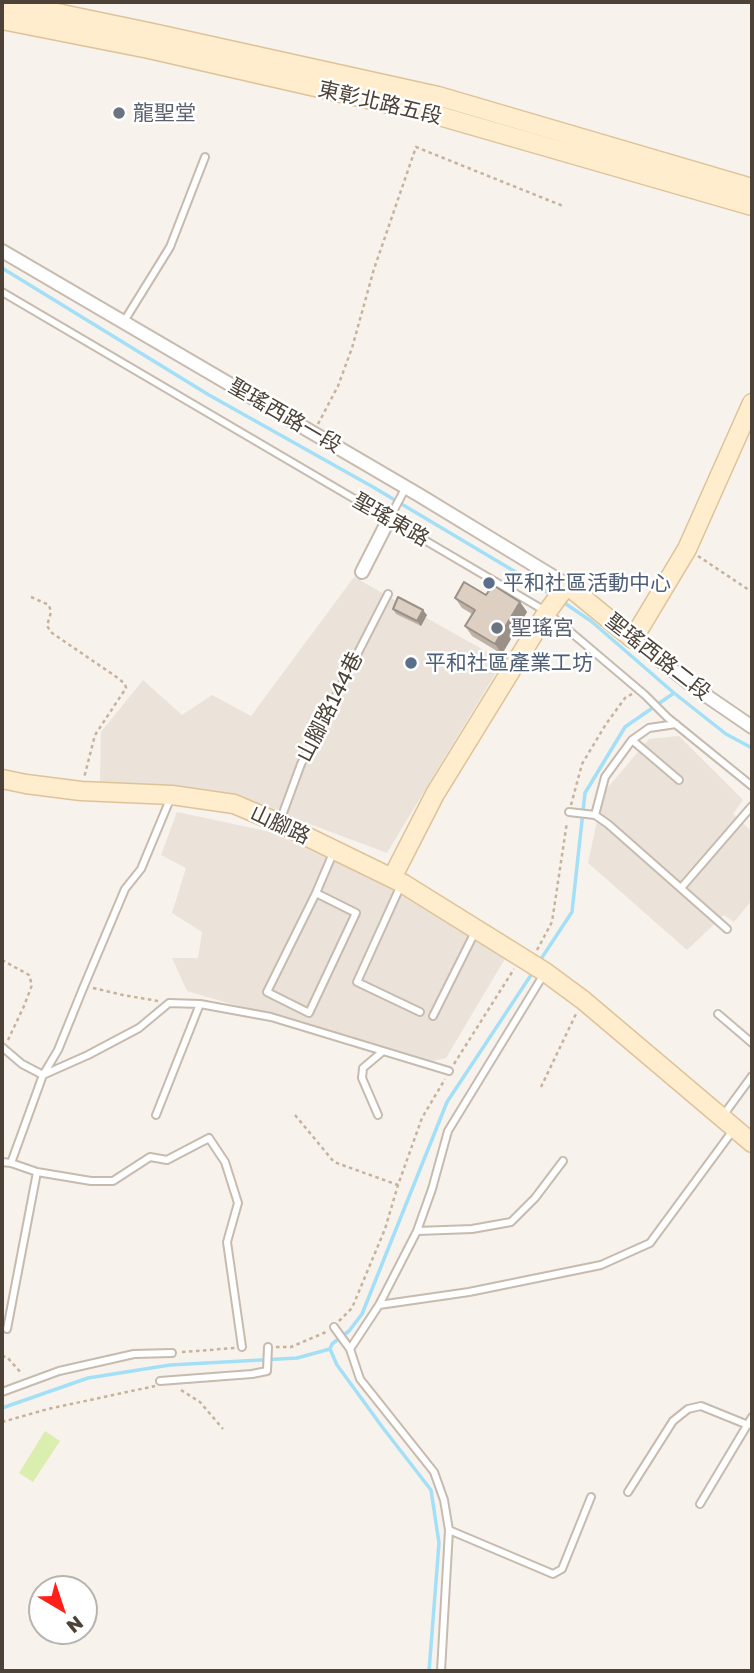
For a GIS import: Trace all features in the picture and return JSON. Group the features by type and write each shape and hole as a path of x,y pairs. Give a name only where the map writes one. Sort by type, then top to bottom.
{"street":[{"name":"東彰北路五段","path":"4,2 438,96 752,188"},
{"name":"東彰北路五段","path":"2,20 149,49 429,113 752,206"},
{"name":"聖瑤西路一段","path":"2,251 406,487 567,585"},
{"path":"633,639 687,549 752,403"},
{"path":"362,572 389,519"},
{"path":"397,881 435,794 548,610 567,585"},
{"name":"聖瑤西路二段","path":"567,585 698,690 752,727"},
{"name":"山腳路","path":"2,779 81,791 172,796 234,804 397,881 545,972"},
{"path":"545,972 583,1000 752,1143"}],"lane":[{"path":"123,323 170,247 205,157"},
{"name":"聖瑤東路","path":"2,292 548,610 668,718 752,786"},
{"path":"389,519 406,487"},
{"name":"山腳路144巷","path":"279,823 300,764 388,594"},
{"path":"595,815 605,777 632,740 649,728 676,724"},
{"path":"632,740 679,780"},
{"path":"11,1163 43,1074 58,1050 125,889 141,869 172,796"},
{"path":"681,888 752,806"},
{"path":"569,813 595,815 608,824 727,929"},
{"path":"316,893 356,913 309,1013 267,992 334,851"},
{"path":"397,881 357,982 420,1012"},
{"path":"433,1016 476,930"},
{"path":"350,1349 379,1305 417,1231 448,1131 545,972"},
{"path":"3,1048 22,1064 43,1074 88,1055 139,1028 169,1003 200,1004 271,1017 449,1071"},
{"path":"156,1115 200,1004"},
{"path":"718,1014 752,1043"},
{"path":"378,1115 362,1078 363,1068 382,1052"},
{"path":"379,1305 469,1292 601,1265 650,1242 728,1123 752,1076"},
{"path":"2,1162 37,1172 91,1181 113,1181 150,1157 167,1160 209,1138 225,1162 238,1203 227,1242 242,1347"},
{"path":"417,1231 472,1229 511,1222 536,1198 563,1161"},
{"path":"7,1329 37,1172"},
{"path":"334,1327 350,1349 360,1379 434,1472 444,1500 449,1530 441,1671"},
{"path":"160,1381 252,1374 267,1370 268,1347"},
{"path":"2,1392 59,1371 134,1354 172,1353"},
{"path":"628,1492 673,1421 688,1409 701,1406 748,1425"},
{"path":"700,1504 752,1417"},
{"path":"449,1530 553,1574 562,1569 591,1497"}],"path":[{"path":"314,433 338,386 352,348 374,269 416,147 562,206"},
{"path":"687,549 752,592"},
{"path":"31,597 49,605 51,612 47,626 52,634 125,684 126,688 95,735 81,791"},
{"path":"268,1347 291,1347 334,1327 352,1308 384,1229 422,1118 449,1071 525,960 536,951 552,922 569,813 582,764 625,698 639,690"},
{"path":"2,960 29,975 32,985 3,1048"},
{"path":"84,986 169,1003"},
{"path":"541,1087 583,1000"},
{"path":"295,1115 334,1162 398,1185"},
{"path":"172,1353 242,1347"},
{"path":"2,1356 7,1357 30,1383"},
{"path":"2,1422 48,1409 154,1387 160,1381"},
{"path":"179,1389 194,1396 223,1429"}],"shaded area":[{"path":"354,577 503,661 387,853 259,805 100,782 101,732 143,680 182,715 212,695 251,716"},
{"path":"679,736 743,800 733,814 752,832 752,900 734,922 724,915 687,950 588,863 603,793 649,739"},
{"path":"177,812 271,832 407,895 506,957 446,1058 429,1062 187,991 172,958 198,958 202,932 172,913 186,868 161,855"}],"green space":[{"path":"45,1431 60,1441 33,1482 19,1473"}],"building":[{"name":"聖瑤宮","path":"464,582 486,595 493,585 520,602 495,644 465,626 475,610 455,598"},
{"path":"398,597 423,610 417,621 393,609"}],"waterway":[{"path":"2,268 209,395 373,487 553,596"},
{"path":"563,602 591,621 726,734 752,748"},
{"path":"539,962 572,912 585,793 625,727 674,693"},
{"path":"2,1408 88,1378 170,1365 297,1358 330,1349 362,1314 447,1102 533,972"},
{"path":"330,1349 337,1365 431,1490 439,1543 429,1671"}],"place":[{"name":"龍聖堂","path":"119,113"},
{"name":"平和社區活動中心","path":"489,583"},
{"name":"聖瑤宮","path":"497,628"},
{"name":"平和社區產業工坊","path":"411,663"}]}
